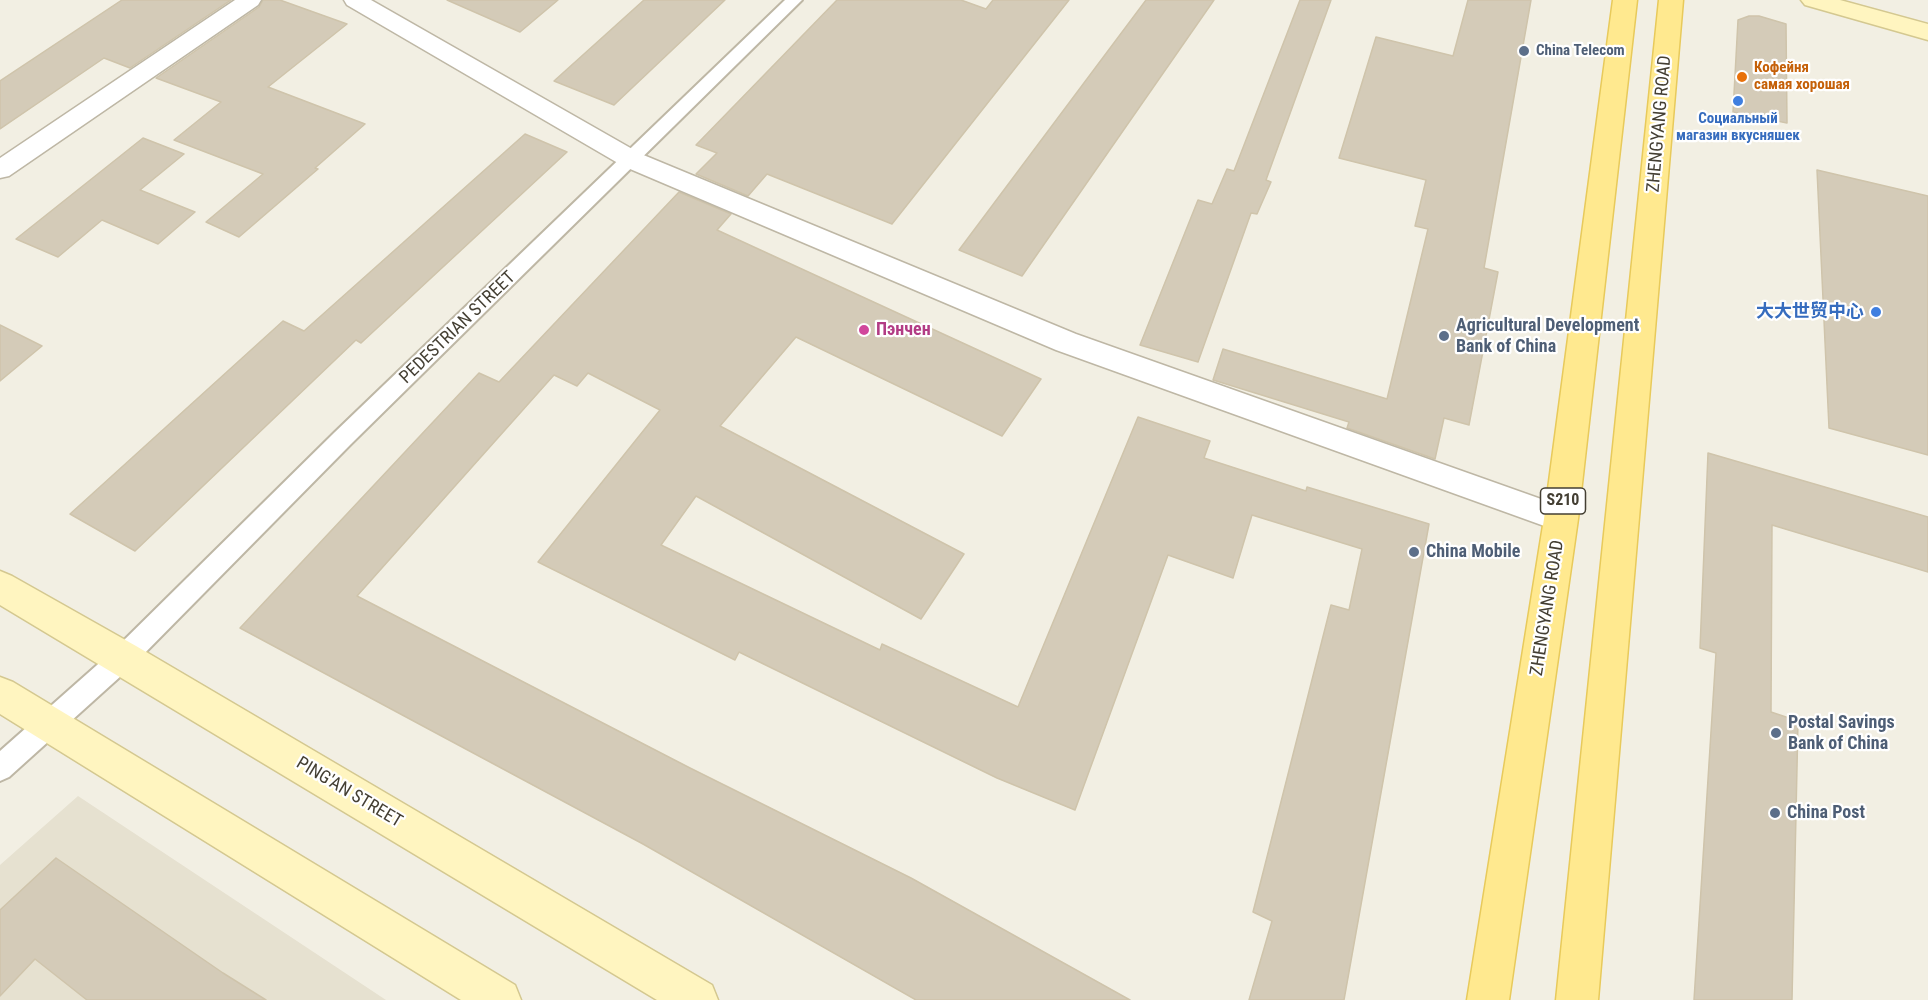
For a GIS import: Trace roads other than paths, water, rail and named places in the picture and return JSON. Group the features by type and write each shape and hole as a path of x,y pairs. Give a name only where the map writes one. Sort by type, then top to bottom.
{"main road":[{"name":"ZHENGYANG ROAD","path":"1488,1000 1561,519 1624,0"},
{"name":"ZHENGYANG ROAD","path":"1577,1000 1671,0"},
{"path":"1813,0 1928,32"},
{"path":"1884,0 1928,13"},
{"name":"PING'AN STREET","path":"0,588 123,658 697,1000"},
{"path":"0,694 500,1000"}],"street":[{"path":"0,170 250,0"},
{"path":"355,0 632,160 1066,342 1561,519"},
{"name":"PEDESTRIAN STREET","path":"0,768 50,726 123,658 352,430 794,0"}],"place":[{"name":"China Telecom","path":"1524,51"},
{"name":"Кофейня самая хорошая","path":"1742,77"},
{"name":"Социальный магазин вкусняшек","path":"1738,101"},
{"name":"大大世贸中心","path":"1876,312"},
{"name":"Пэнчен","path":"864,330"},
{"name":"Agricultural Development Bank of China","path":"1444,336"},
{"name":"China Mobile","path":"1414,552"},
{"name":"Postal Savings Bank of China","path":"1776,733"},
{"name":"China Post","path":"1775,813"}]}
